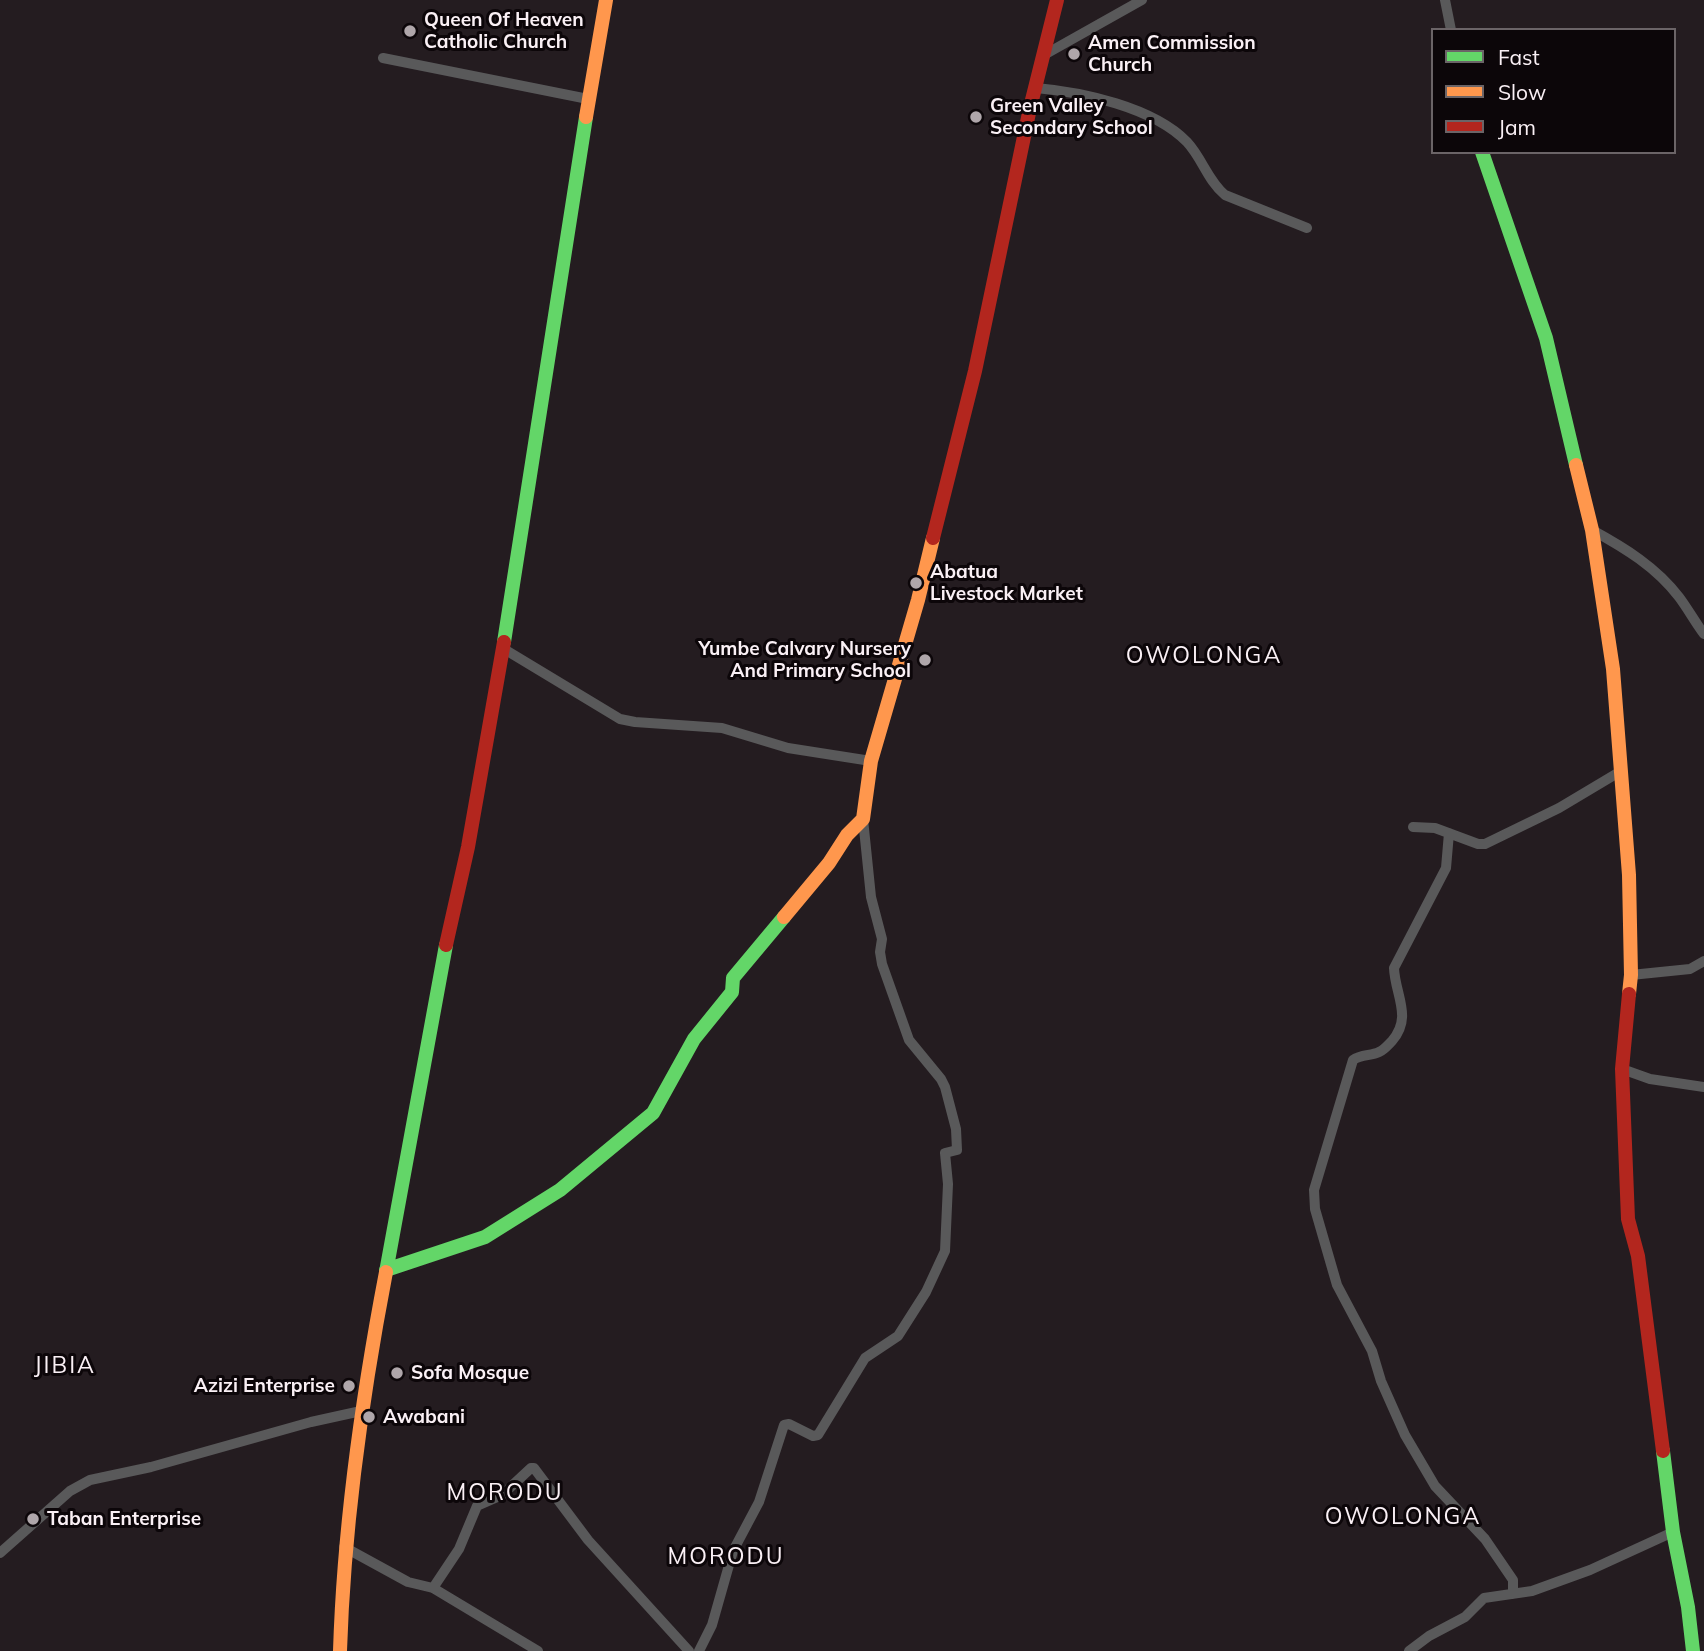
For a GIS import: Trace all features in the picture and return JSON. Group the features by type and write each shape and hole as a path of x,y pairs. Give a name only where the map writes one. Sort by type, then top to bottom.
{"street":[{"path":"340,1651 344,1547 361,1411 435,995 468,847 504,649 588,99 606,0"},
{"path":"699,1651 712,1625 729,1560 759,1502 785,1425 789,1424 813,1436 818,1435 865,1358 898,1336 926,1292 945,1251 948,1184 945,1153 957,1150 956,1129 941,1079 909,1040 882,964 882,939 871,897 863,819 872,761 940,517 978,358 1035,88 1057,0"},
{"path":"1044,55 1142,0"},
{"path":"1445,0 1451,28"},
{"path":"383,58 588,99"},
{"path":"1035,88 1083,93 1145,116 1185,140 1214,185 1225,195 1307,228"},
{"path":"1483,154 1546,338 1592,530 1613,669 1629,875 1631,975 1622,1069 1628,1219 1638,1256 1673,1532 1688,1607 1693,1651"},
{"path":"1592,530 1648,565 1678,596 1704,634"},
{"path":"504,649 620,719 722,728 788,748 872,761"},
{"path":"1413,827 1436,828 1478,844 1485,844 1559,807 1621,771"},
{"path":"386,1270 485,1237 560,1190 653,1113 694,1039 732,992 733,978 829,863 847,835 863,819"},
{"path":"1449,833 1446,869 1394,968 1394,980 1402,1009 1402,1026 1382,1051 1356,1056 1353,1060 1314,1190 1315,1209 1337,1285 1372,1351 1381,1381 1405,1435 1435,1486 1485,1539 1513,1580 1513,1594"},
{"path":"1631,975 1690,969 1704,961"},
{"path":"1622,1069 1650,1079 1704,1087"},
{"path":"0,1553 70,1491 90,1480 151,1467 310,1422 361,1411"},
{"path":"433,1588 459,1549 477,1506 502,1495 534,1468 588,1540 689,1651"},
{"path":"1409,1651 1429,1636 1465,1616 1484,1598 1532,1591 1590,1570 1673,1532"},
{"path":"344,1547 408,1582 433,1588 538,1651"}],"traffic: fast":[{"path":"504,642 586,117"},
{"path":"1483,154 1546,338 1576,465"},
{"path":"386,1270 485,1237 560,1190 653,1113 694,1039 732,992 733,978 784,917"},
{"path":"386,1272 446,945"},
{"path":"1663,1451 1673,1532 1688,1607 1693,1651"}],"traffic: slow":[{"path":"586,117 606,0"},
{"path":"1576,465 1592,530 1613,669 1629,875 1629,994"},
{"path":"784,917 829,863 847,835 863,819 871,761 918,600 933,538"},
{"path":"340,1651 356,1460 386,1272"}],"traffic: jam":[{"path":"933,538 975,371 1030,108 1057,0"},
{"path":"446,945 468,847 504,642"},
{"path":"1629,994 1622,1069 1628,1219 1638,1256 1663,1451"}],"place":[{"name":"Queen Of Heaven Catholic Church","path":"410,31"},
{"name":"Amen Commission Church","path":"1074,54"},
{"name":"Green Valley Secondary School","path":"976,117"},
{"name":"Abatua Livestock Market","path":"916,583"},
{"name":"Yumbe Calvary Nursery And Primary School","path":"925,660"},
{"name":"Sofa Mosque","path":"397,1373"},
{"name":"Azizi Enterprise","path":"349,1386"},
{"name":"Awabani","path":"369,1417"},
{"name":"Taban Enterprise","path":"33,1519"}],"district":[{"name":"OWOLONGA","path":"1204,656"},
{"name":"JIBIA","path":"65,1366"},
{"name":"MORODU","path":"505,1493"},
{"name":"OWOLONGA","path":"1403,1517"},
{"name":"MORODU","path":"726,1557"}]}
